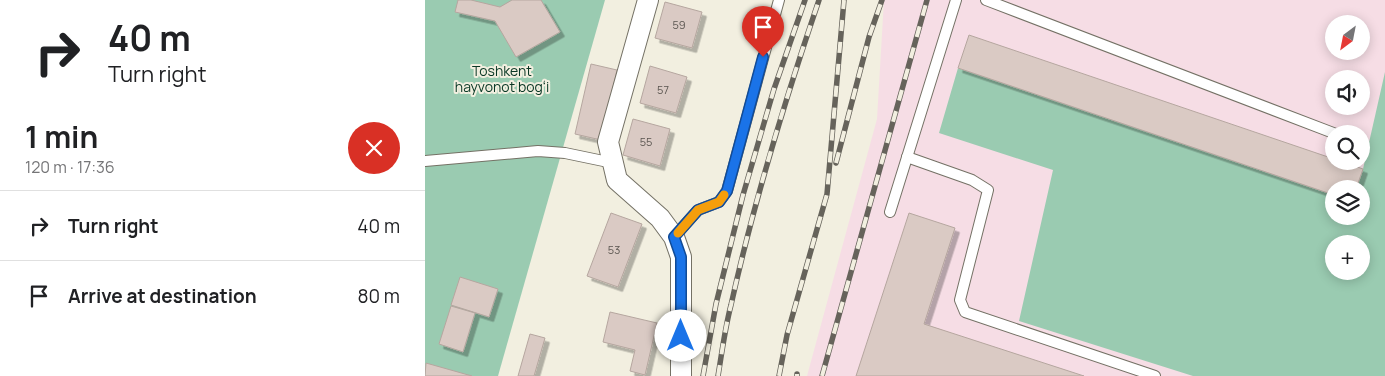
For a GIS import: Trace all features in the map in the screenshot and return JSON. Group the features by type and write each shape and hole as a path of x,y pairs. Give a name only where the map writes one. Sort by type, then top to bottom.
{"street":[{"path":"648,0 608,142 617,180 661,218 674,237 681,257 681,376"}],"lane":[{"path":"674,237 698,210 719,202 727,191 779,0"},
{"path":"891,212 956,0"},
{"path":"986,0 1325,130"},
{"path":"425,161 538,151 565,152 613,163"},
{"path":"907,158 972,180 988,190 960,300 965,312 1155,376"}],"shaded area":[{"path":"884,0 1385,0 1385,376 807,376 877,119"}],"green space":[{"name":"Toshkent hayvonot bogʻi","path":"425,0 605,0 498,376 425,376"},
{"path":"958,68 1325,192 1325,225 1370,225 1370,180 1359,180 1363,170 1370,170 1370,138 1385,72 1385,376 1193,376 1019,321 1053,170 939,133"}],"building":[{"path":"458,0 471,0 500,7 512,0 541,0 560,32 516,57 495,21 455,12"},
{"path":"665,2 702,12 692,48 655,38"},
{"path":"969,35 1325,156 1325,170 1363,170 1359,180 1325,180 1325,192 958,68"},
{"path":"591,64 617,70 601,140 575,134"},
{"path":"650,66 687,77 676,113 640,103"},
{"path":"633,119 670,129 660,166 623,155"},
{"path":"611,213 642,224 618,287 587,276"},
{"path":"909,213 955,228 924,324 1084,376 856,376"},
{"path":"460,277 498,289 489,317 451,305"},
{"path":"451,306 475,313 463,352 439,344"},
{"path":"610,312 657,323 645,375 630,371 635,350 603,342"},
{"path":"530,334 545,338 534,376 518,376"},
{"path":"426,363 472,376 425,376"}],"railway":[{"path":"703,376 716,304 743,195 774,89 805,0"},
{"path":"718,376 727,322 760,189 782,113 819,0"},
{"path":"779,376 787,335 827,194 844,0"},
{"path":"836,163 869,37 882,0"},
{"path":"822,376 927,0"}],"slow traffic":[{"path":"678,233 698,210 719,202 724,195"}],"route":[{"path":"681,336 681,257 674,237 698,210 719,202 727,191 763,57"}]}
